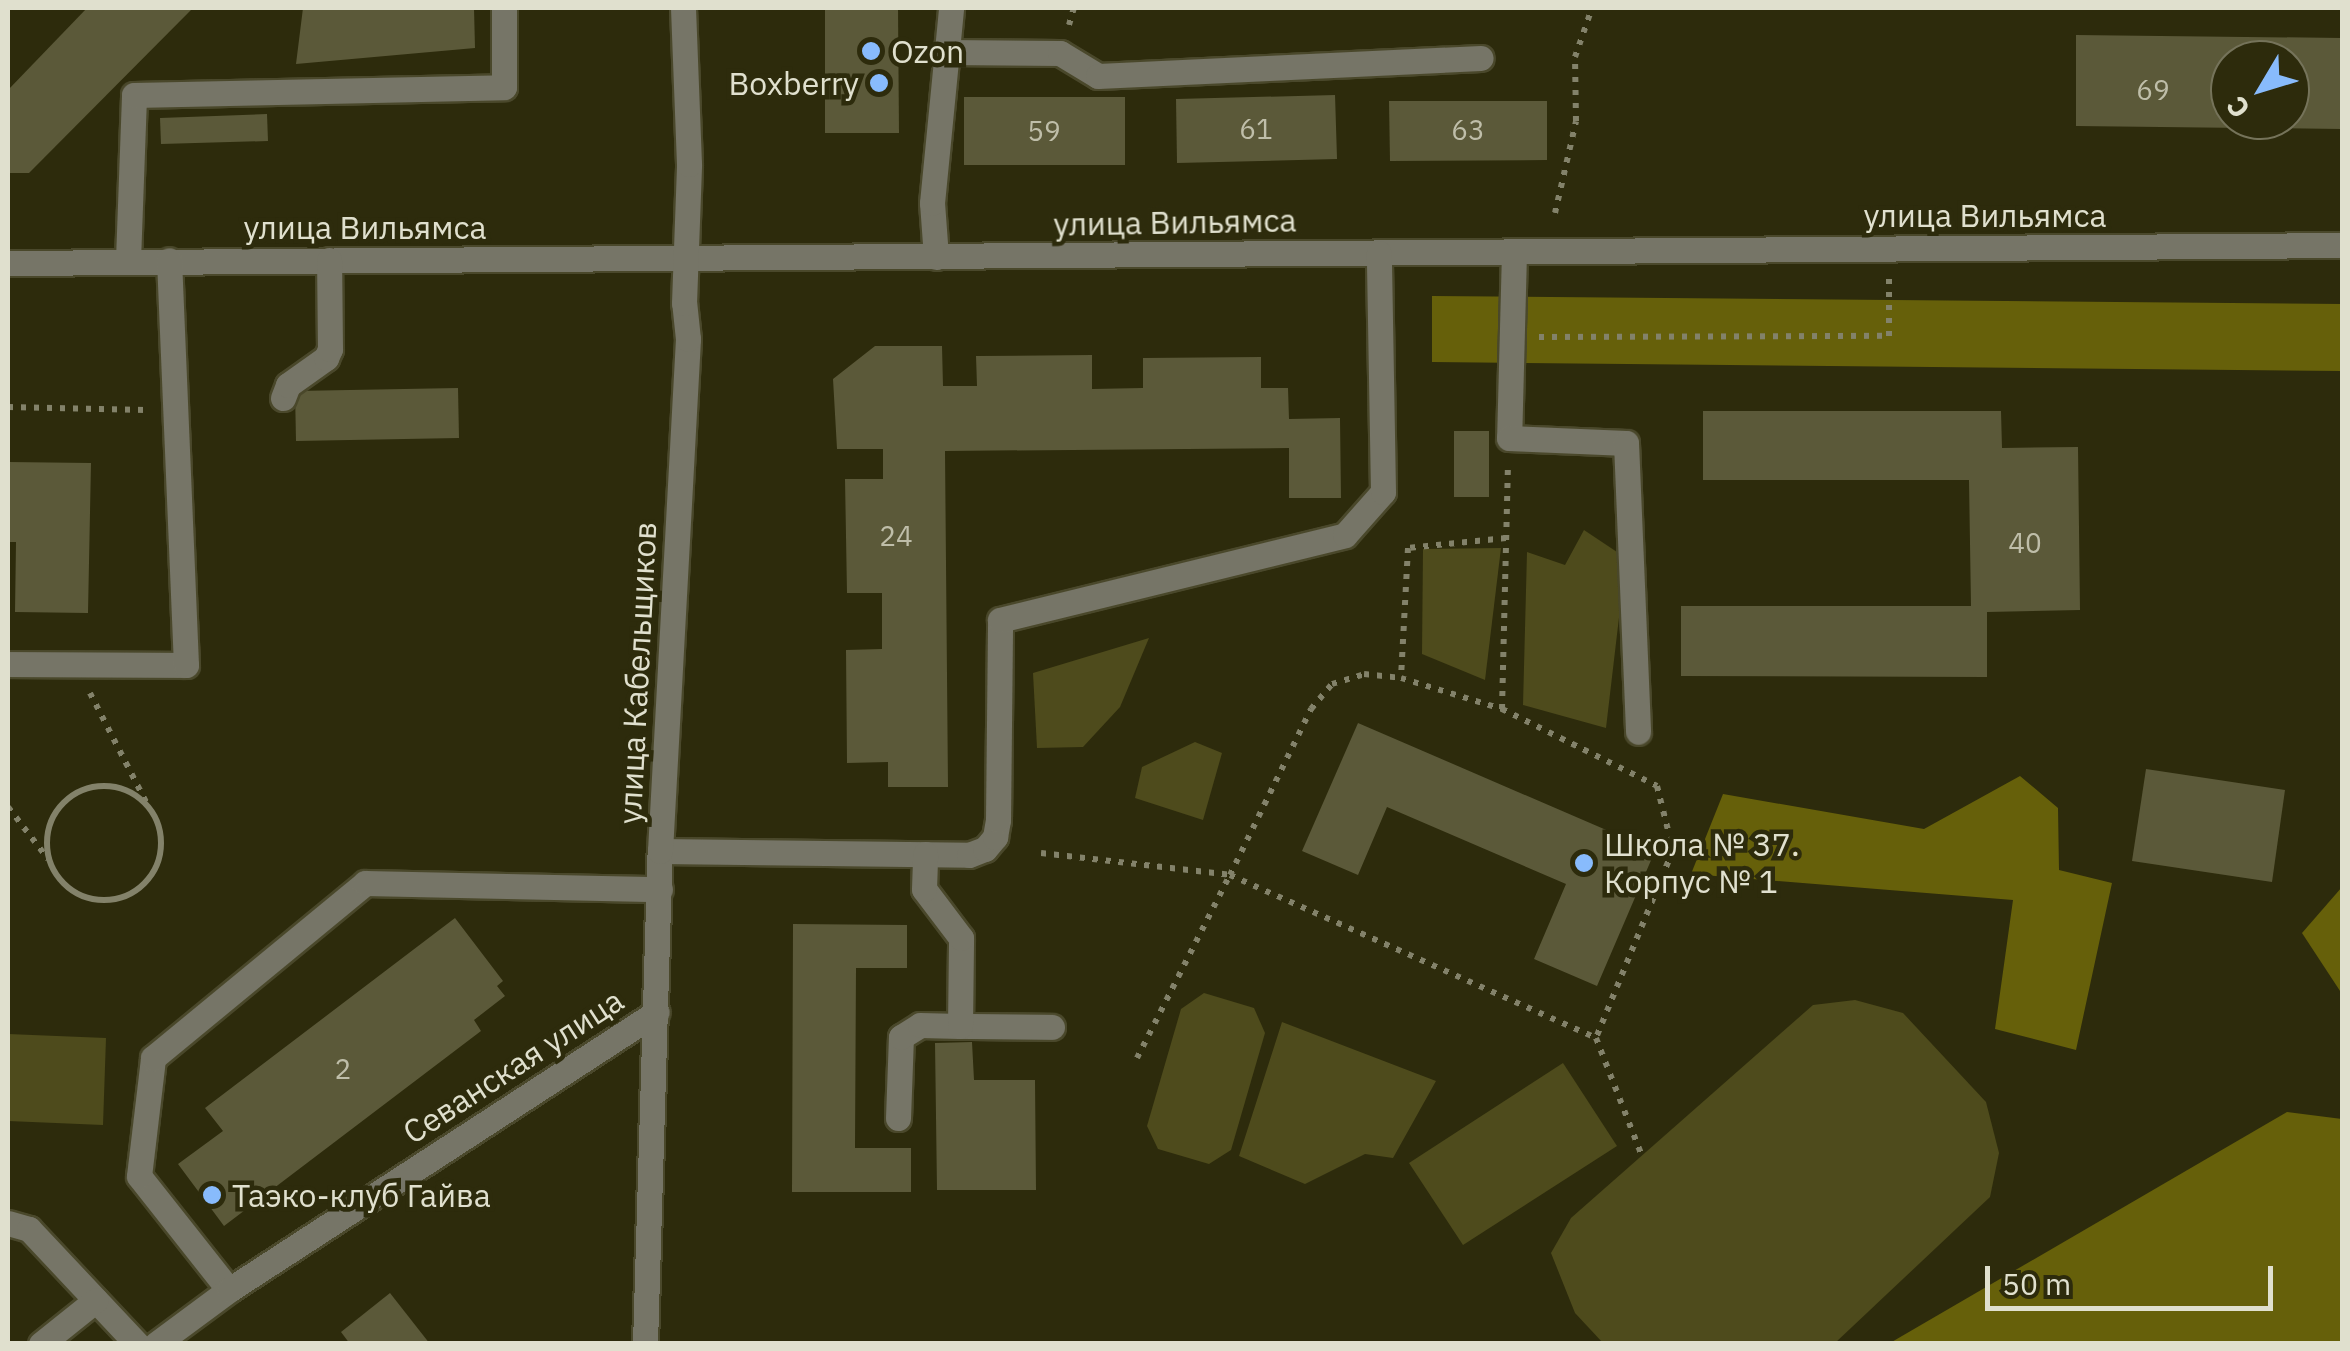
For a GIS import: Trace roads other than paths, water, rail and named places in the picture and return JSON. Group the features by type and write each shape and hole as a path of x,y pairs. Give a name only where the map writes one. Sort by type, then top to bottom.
{"street":[{"path":"128,260 134,94 504,86 504,8"},
{"name":"улица Кабельщиков","path":"645,1344 660,850 688,339 689,164 683,8"},
{"path":"936,257 932,203 951,8"},
{"path":"947,52 1060,53 1098,76 1481,58"},
{"name":"улица Вильямса","path":"8,263 2342,245"},
{"path":"1514,252 1510,438 1626,443 1638,732"},
{"path":"660,850 968,854 985,849 995,837 1000,620 1344,535 1383,492 1379,253"},
{"path":"8,664 186,664 169,260"},
{"path":"283,398 288,385 326,358 330,349 329,260"},
{"path":"925,854 924,888 961,938 960,1026"},
{"path":"229,1290 140,1176 153,1058 365,883 660,889"},
{"name":"Севанская улица","path":"156,1344 229,1290 657,1012"},
{"path":"898,1118 901,1037 920,1025 1052,1028"},
{"path":"8,1223 28,1229 137,1344"},
{"path":"41,1344 96,1300"}],"place":[{"name":"Ozon","path":"871,51"},
{"name":"Boxberry","path":"879,83"},
{"name":"Школа № 37. Корпус № 1","path":"1584,863"},
{"name":"Таэко-клуб Гайва","path":"212,1195"}]}
